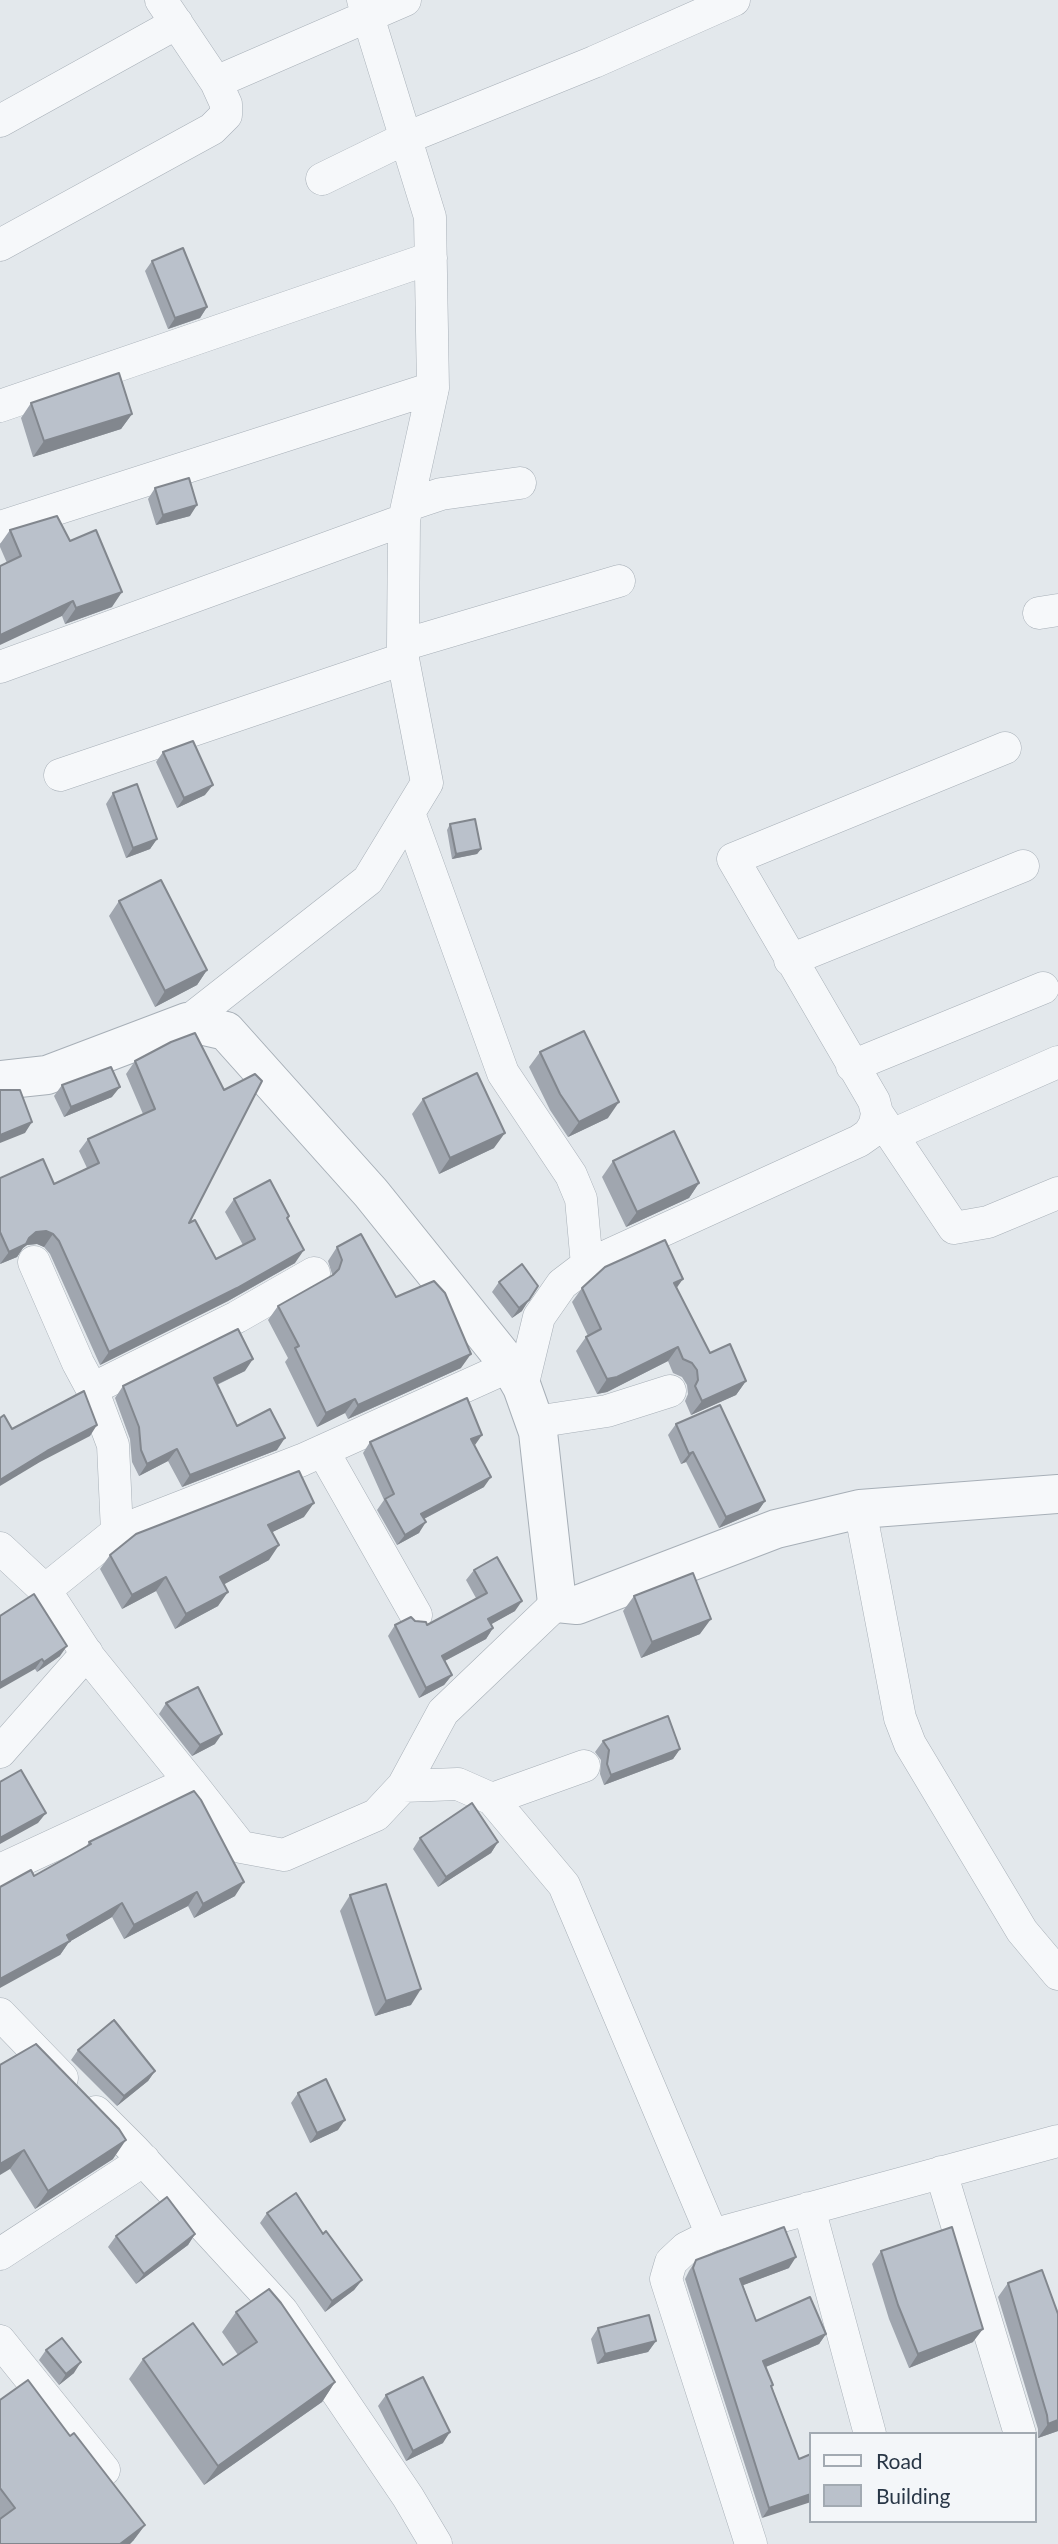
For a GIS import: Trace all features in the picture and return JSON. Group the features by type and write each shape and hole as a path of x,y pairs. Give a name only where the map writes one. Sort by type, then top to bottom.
{"street":[{"path":"216,82 366,7 405,0"},
{"path":"322,179 406,138 594,62 734,0"},
{"path":"0,1080 47,1075 187,1021 369,880 428,783 403,652 406,513 433,388 430,217 366,7"},
{"path":"0,121 169,12 216,82 226,104 226,115 212,129 0,244"},
{"path":"0,406 431,258"},
{"path":"0,527 433,388"},
{"path":"0,667 406,513 441,494 520,483"},
{"path":"61,775 403,652 619,581"},
{"path":"1004,748 733,859 874,1101 884,1124 954,1228 988,1222 1058,1193"},
{"path":"409,813 503,1073 571,1175 581,1199 587,1265"},
{"path":"790,960 1023,866"},
{"path":"852,1066 1043,988"},
{"path":"187,1021 226,1031 371,1194 516,1376 538,1432 557,1603"},
{"path":"45,1590 117,1532 516,1376 539,1317 562,1284 587,1265 859,1141 869,1134 875,1124 884,1124 1058,1062"},
{"path":"34,1262 92,1389 113,1446 117,1532"},
{"path":"92,1389 237,1317 314,1273"},
{"path":"535,1422 607,1411 670,1391"},
{"path":"323,1451 416,1615"},
{"path":"0,1548 45,1590 87,1653 240,1847 284,1855 376,1815 403,1786 443,1712 557,1603 577,1605 776,1529 860,1509 1058,1494"},
{"path":"860,1509 900,1718 910,1744 1022,1931 1058,1974"},
{"path":"0,1752 87,1653"},
{"path":"492,1799 584,1766"},
{"path":"0,1870 190,1782"},
{"path":"403,1786 458,1784 492,1799 564,1885 712,2235"},
{"path":"0,2014 144,2160 282,2312 408,2497 436,2544"},
{"path":"751,2544 666,2279 671,2262 686,2248 712,2235 1058,2141"},
{"path":"0,2254 144,2160"},
{"path":"941,2172 1019,2432"},
{"path":"809,2208 869,2432"},
{"path":"0,2341 104,2470"}],"building":[{"path":"183,248 207,307 175,318 152,261"},
{"path":"119,373 132,414 44,441 31,403"},
{"path":"189,478 197,505 163,515 155,488"},
{"path":"57,516 70,541 96,530 122,592 76,608 73,601 0,635 0,566 21,556 10,530"},
{"path":"193,741 213,785 184,798 163,752"},
{"path":"137,784 157,839 133,848 113,793"},
{"path":"475,819 481,849 456,854 450,824"},
{"path":"161,880 207,970 165,991 119,901"},
{"path":"584,1031 619,1102 579,1122 560,1094 540,1052"},
{"path":"195,1033 224,1090 255,1074 262,1081 189,1223 195,1220 216,1259 255,1239 234,1199 270,1180 304,1250 237,1288 109,1352 59,1241 53,1234 46,1231 36,1232 26,1244 9,1252 0,1232 0,1178 43,1159 54,1184 99,1163 88,1139 155,1109 135,1061"},
{"path":"111,1067 120,1087 71,1107 62,1085"},
{"path":"477,1073 505,1133 450,1158 423,1099"},
{"path":"0,1090 20,1090 32,1122 0,1135"},
{"path":"674,1131 699,1183 637,1212 613,1161"},
{"path":"361,1234 396,1297 434,1281 445,1293 471,1354 358,1405 355,1399 326,1413 295,1348 299,1346 278,1306 333,1275 342,1260 337,1247"},
{"path":"665,1240 683,1279 674,1283 710,1353 730,1344 746,1381 702,1401 695,1386 698,1380 697,1370 692,1363 683,1359 678,1347 617,1377 607,1379 586,1337 601,1329 582,1288 605,1267"},
{"path":"522,1264 538,1286 529,1300 519,1308 499,1282"},
{"path":"238,1329 253,1359 214,1378 237,1426 270,1409 285,1438 190,1475 177,1449 147,1464 141,1450 139,1427 123,1386"},
{"path":"84,1391 97,1425 0,1480 0,1418 4,1415 12,1429"},
{"path":"467,1398 482,1435 471,1439 491,1477 421,1514 426,1522 405,1535 385,1499 394,1494 370,1442"},
{"path":"720,1405 765,1501 726,1517 693,1452 689,1454 676,1424"},
{"path":"299,1471 314,1503 268,1525 279,1545 220,1577 228,1592 186,1614 166,1577 132,1595 110,1555 136,1534"},
{"path":"497,1557 522,1601 488,1619 493,1628 442,1656 452,1675 426,1688 395,1625 411,1617 415,1621 426,1622 427,1625 487,1593 474,1570"},
{"path":"693,1573 711,1619 652,1642 634,1596"},
{"path":"34,1594 67,1646 44,1662 42,1659 0,1683 0,1616"},
{"path":"198,1687 222,1734 200,1745 166,1703"},
{"path":"668,1716 680,1749 611,1775 607,1764 609,1750 603,1741"},
{"path":"21,1770 46,1813 0,1838 0,1782"},
{"path":"194,1791 244,1882 203,1904 197,1892 134,1925 122,1903 67,1935 70,1941 0,1979 0,1887 31,1870 34,1876 91,1844 89,1842"},
{"path":"472,1803 498,1842 446,1877 420,1838"},
{"path":"386,1884 421,1989 386,2001 350,1895"},
{"path":"114,2020 155,2071 124,2096 78,2050"},
{"path":"36,2044 119,2129 126,2140 48,2191 24,2150 0,2164 0,2065"},
{"path":"326,2079 345,2120 317,2133 298,2093"},
{"path":"296,2193 323,2234 326,2231 362,2280 332,2301 267,2213"},
{"path":"167,2197 195,2234 144,2274 116,2236"},
{"path":"784,2227 796,2257 740,2279 756,2321 810,2297 826,2334 763,2361 799,2459 810,2454 810,2494 769,2508 693,2268 696,2260"},
{"path":"952,2227 983,2329 918,2354 898,2305 881,2251"},
{"path":"1042,2270 1058,2314 1058,2420 1048,2424 1008,2283"},
{"path":"269,2289 335,2382 218,2466 143,2359 193,2323 223,2365 257,2342 236,2312"},
{"path":"649,2315 656,2341 605,2354 598,2328"},
{"path":"62,2338 81,2362 66,2374 46,2350"},
{"path":"423,2377 450,2432 413,2451 386,2395"},
{"path":"28,2380 70,2436 74,2433 145,2525 120,2544 0,2544 0,2519 15,2508 0,2488 0,2400"}]}
